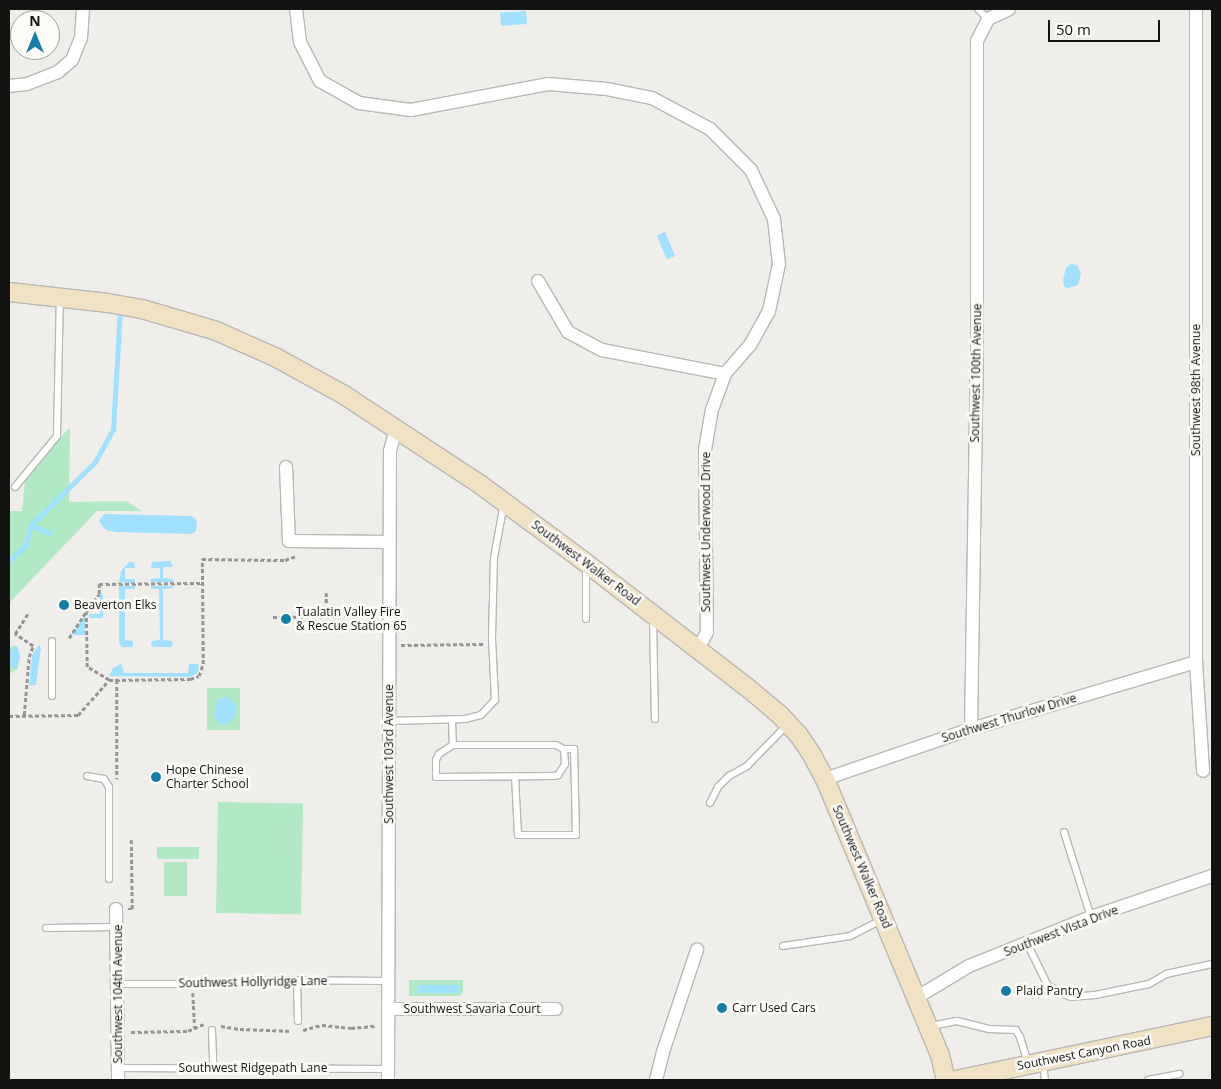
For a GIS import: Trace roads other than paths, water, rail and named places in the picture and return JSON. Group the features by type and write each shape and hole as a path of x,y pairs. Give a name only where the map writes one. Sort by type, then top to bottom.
{"main road":[{"name":"Southwest Walker Road","path":"9,292 60,297 142,310 214,330 274,357 344,395 504,502 586,562 748,688 788,724 812,755 824,779 940,1055 946,1080"},
{"name":"Southwest Canyon Road","path":"956,1080 1212,1026"}],"street":[{"path":"9,86 27,84 58,72 72,60 81,38 83,9"},
{"name":"Southwest Underwood Drive","path":"296,9 300,42 320,81 359,103 411,110 548,84 588,87 652,98 710,129 752,170 774,219 779,264 769,311 750,345 725,374 712,409 705,450 707,632 698,649"},
{"path":"988,19 1009,9"},
{"name":"Southwest 98th Avenue","path":"1196,9 1196,662 1203,771"},
{"name":"Southwest 100th Avenue","path":"971,729 977,348 976,68 977,41 988,19"},
{"path":"538,281 568,332 602,350 725,374"},
{"name":"Southwest 103rd Avenue","path":"388,1075 390,451 396,428"},
{"path":"286,467 289,541 389,542"},
{"name":"Southwest Thurlow Drive","path":"824,779 971,729 1196,662"},
{"name":"Southwest Vista Drive","path":"916,998 969,966 1091,917 1212,876"},
{"name":"Southwest 104th Avenue","path":"116,909 118,927 118,1074"},
{"path":"656,1080 663,1052 697,950"},
{"name":"Southwest Savaria Court","path":"388,1008 556,1009"}],"lane":[{"path":"978,9 988,19"},
{"path":"15,487 56,436 60,297"},
{"path":"389,721 452,720 481,715 495,700 492,644 494,558 504,502"},
{"path":"586,562 586,619"},
{"path":"653,614 655,719"},
{"path":"52,641 52,696"},
{"path":"452,720 453,745"},
{"path":"710,803 718,787 729,776 747,766 788,724"},
{"path":"515,776 518,835 576,835 574,749 564,749 556,745 453,745 439,754 436,760 436,777 558,775 565,764 564,749"},
{"path":"87,776 104,779 109,786 109,879"},
{"path":"1064,832 1091,917"},
{"path":"783,946 850,936 883,919"},
{"path":"46,928 118,927"},
{"path":"1027,943 1048,986 1071,997 1095,995 1149,984 1166,974 1212,964"},
{"path":"297,980 298,1022"},
{"name":"Southwest Hollyridge Lane","path":"118,984 193,984 297,980 388,981"},
{"path":"928,1026 958,1021 990,1030 1016,1030 1046,1080"},
{"path":"213,1068 215,1027"},
{"name":"Southwest Ridgepath Lane","path":"118,1074 213,1068 388,1075"},
{"path":"1148,1080 1179,1074"}],"water":[{"path":"526,11 527,24 501,26 500,13"},
{"path":"665,232 675,256 667,259 657,236"},
{"path":"1071,264 1077,265 1081,274 1078,285 1068,288 1064,287 1063,280 1066,268"},
{"path":"104,514 191,516 196,519 197,525 196,531 191,534 116,532 106,530 101,525 99,520"},
{"path":"170,561 173,567 163,567 163,578 173,579 173,582 151,582 151,579 160,578 160,568 151,568 152,562"},
{"path":"129,562 134,562 135,568 125,568 125,579 135,579 135,583 119,582 121,571"},
{"path":"119,586 135,586 135,589 125,589 125,640 133,641 133,647 122,647 119,642"},
{"path":"151,586 173,586 173,588 163,589 163,640 172,641 171,647 153,647 151,644 152,641 160,640 159,589 151,589"},
{"path":"100,594 103,594 103,618 89,618 89,614 100,614"},
{"path":"85,615 85,635 72,635"},
{"path":"39,645 41,648 36,685 29,686 32,655"},
{"path":"121,664 124,673 188,673 189,664 199,664 198,673 190,677 109,676 113,668"},
{"path":"226,696 235,704 236,714 227,725 221,725 215,719 214,713 218,700"},
{"path":"418,985 459,985 459,993 418,993"}],"waterway":[{"path":"9,561 26,545 31,525 95,462 113,429 120,312"},
{"path":"31,525 49,533"},
{"path":"9,651 14,655 14,659 11,661 14,665 17,657 15,648"}],"place":[{"name":"Beaverton Elks","path":"64,605"},
{"name":"Tualatin Valley Fire & Rescue Station 65","path":"286,619"},
{"name":"Hope Chinese Charter School","path":"156,777"},
{"name":"Plaid Pantry","path":"1006,991"},
{"name":"Carr Used Cars","path":"722,1008"}]}
